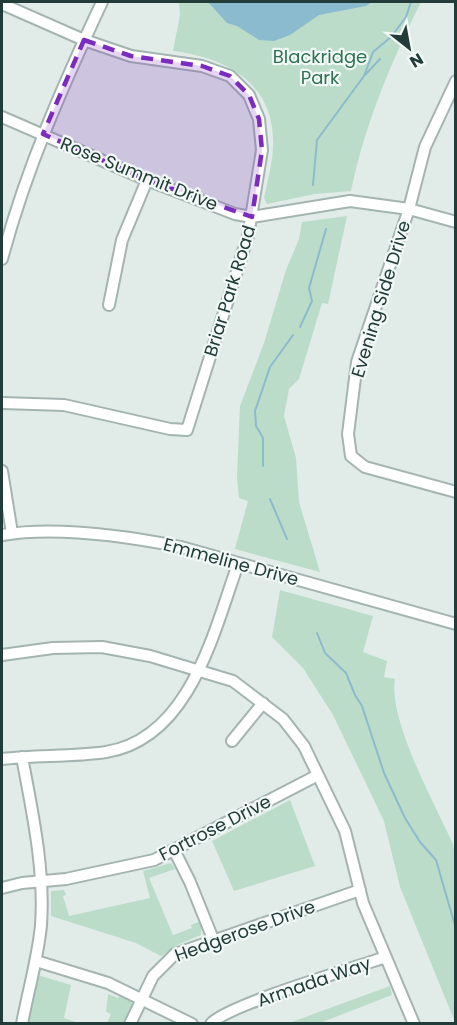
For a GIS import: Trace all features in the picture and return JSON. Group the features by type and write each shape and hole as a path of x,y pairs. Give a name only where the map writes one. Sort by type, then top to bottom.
{"street":[{"path":"2,259 18,199 43,134 102,2"},
{"name":"Briar Park Road","path":"2,4 84,40 131,56 202,66 230,75 249,95 260,119 262,150 252,217 187,430 170,429 64,405 2,403"},
{"path":"409,209 425,147 456,81"},
{"name":"Rose Summit Drive","path":"2,117 147,180 235,214 252,217 350,201 409,209 456,222"},
{"path":"109,305 122,240 147,180"},
{"name":"Evening Side Drive","path":"409,209 357,362 348,435 351,456 365,467 456,492"},
{"path":"2,471 7,534"},
{"name":"Emmeline Drive","path":"7,534 138,538 456,624"},
{"path":"2,759 108,752 138,741 166,721 184,698 199,670 238,564"},
{"path":"2,655 53,648 102,647 150,656 199,670 239,684 263,703 295,732 345,831 360,890 412,1023"},
{"path":"232,741 263,703"},
{"path":"21,1023 36,961 41,922 41,881 22,757"},
{"name":"Fortrose Drive","path":"2,888 66,879 149,862 318,776"},
{"path":"174,850 190,882 213,939"},
{"name":"Hedgerose Drive","path":"130,1023 153,976 170,957 213,939 360,890"},
{"name":"Armada Way","path":"211,1023 222,1014 248,1004 386,957"},
{"path":"36,961 90,976 192,1023"}],"highlighted area":[{"path":"84,40 131,56 202,66 230,76 249,95 259,119 262,150 252,217 147,180 43,134"}],"green space":[{"name":"Blackridge Park","path":"179,2 421,2 399,47 371,118 351,191 315,194 267,204 264,198 272,161 273,139 270,119 264,102 254,87 226,66 210,59 173,51 180,15"},
{"path":"347,216 328,304 322,303 299,379 289,389 284,416 296,458 299,502 320,572 235,549 248,501 239,498 237,477 240,406 264,343 286,270 299,239 302,222"},
{"path":"280,590 373,616 363,652 387,661 384,677 395,679 395,696 406,739 453,844 455,857 455,1022 400,887 384,821 333,715 303,668 272,637"},
{"path":"290,800 315,866 234,891 212,841"},
{"path":"171,863 175,869 149,878 173,935 192,928 191,925 201,921 201,935 179,944 161,956 136,943 51,916 51,891 64,890 66,895 63,896 69,916 150,898 143,871"},
{"path":"38,975 71,985 64,1018 78,1023 27,1024"},
{"path":"390,986 392,995 320,1023 289,1023"},
{"path":"121,993 131,996 132,1005 123,1023 107,1023 111,1014 106,1012 108,994 118,998"}],"water":[{"path":"208,2 372,2 366,6 319,15 290,35 274,41 259,40 237,26 227,23"}],"waterway":[{"path":"313,185 317,140 364,76 373,52 391,37 406,17 411,2"},
{"path":"365,75 380,59"},
{"path":"300,327 312,301 309,288 326,229"},
{"path":"263,466 263,438 256,426 255,411 270,367 293,335"},
{"path":"270,499 287,539"},
{"path":"317,633 325,653 346,673 362,706 384,773 405,818 420,842 436,860 456,929"}]}
